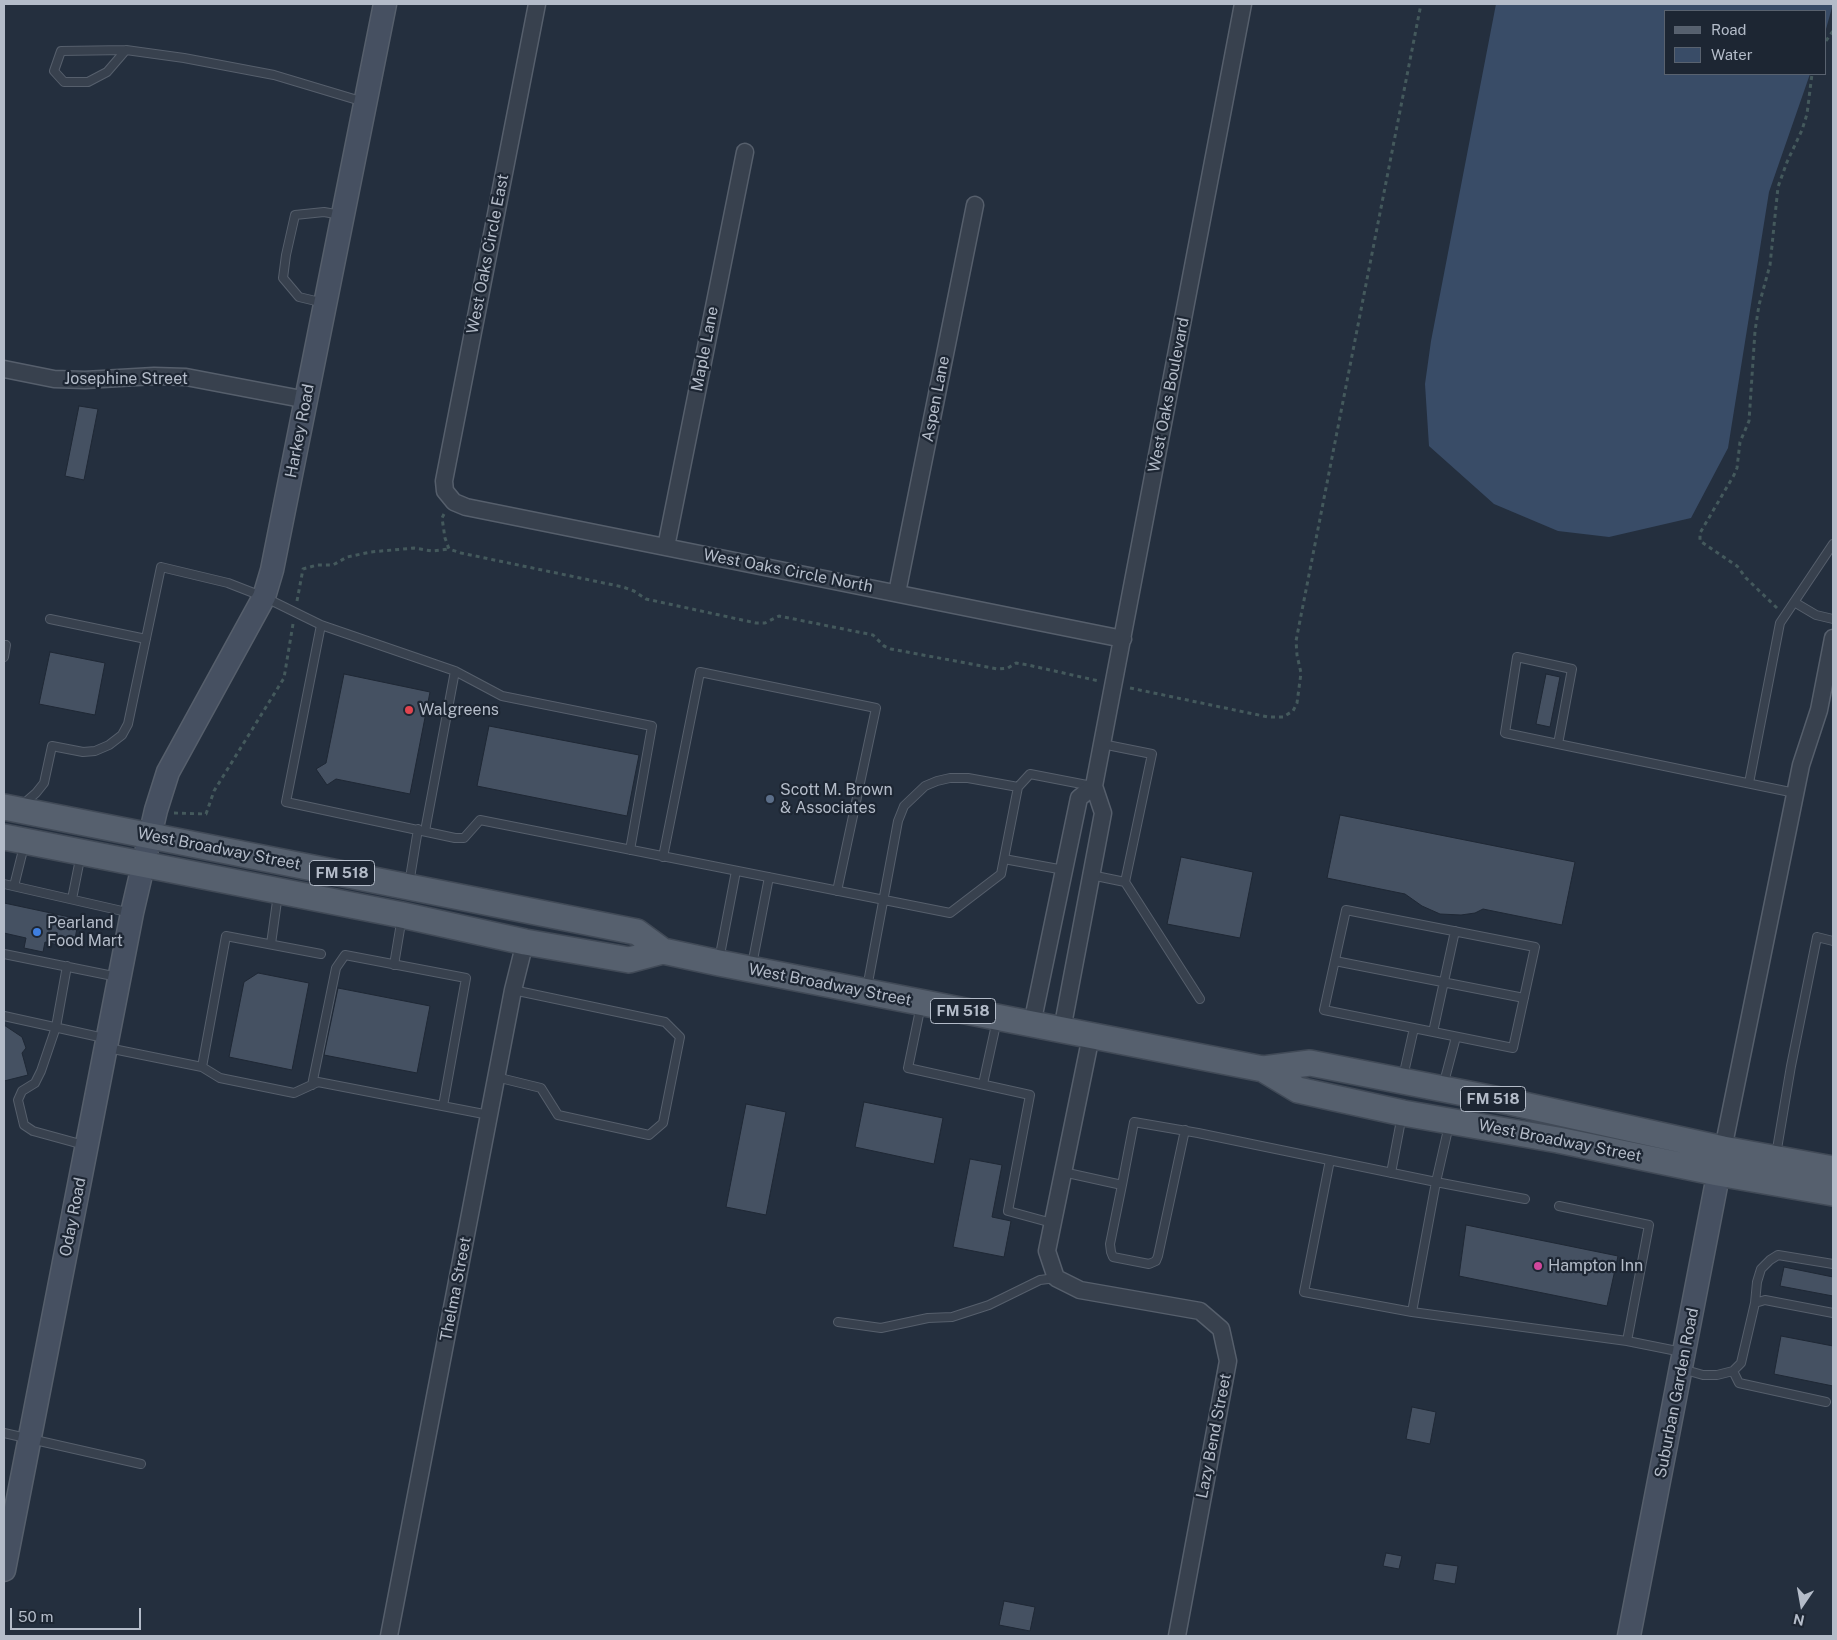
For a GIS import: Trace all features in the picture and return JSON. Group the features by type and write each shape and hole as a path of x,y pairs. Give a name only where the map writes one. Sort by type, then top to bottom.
{"main road":[{"name":"West Broadway Street","path":"10,808 637,932 663,951 751,970 1263,1069 1310,1063 1510,1102 1720,1161 1831,1186"},
{"name":"West Broadway Street","path":"15,839 402,915 525,942 629,960 663,951"},
{"name":"West Broadway Street","path":"1263,1069 1298,1090 1403,1113 1558,1140 1720,1161 1775,1159 1831,1186"},
{"path":"1334,1098 1349,1089 1410,1096 1442,1090"},
{"path":"1403,1113 1447,1105 1484,1109 1510,1102"}],"street":[{"name":"Harkey Road","path":"143,865 156,810 168,772 264,597 272,570 385,4"},
{"name":"West Oaks Circle East","path":"454,502 445,491 444,481 537,4"},
{"name":"West Oaks Boulevard","path":"1062,1030 1103,813 1094,786 1243,4"},
{"name":"Maple Lane","path":"666,547 745,152"},
{"name":"Aspen Lane","path":"897,593 975,205"},
{"name":"Josephine Street","path":"4,369 62,379 186,377 307,400"},
{"name":"West Oaks Circle North","path":"454,502 466,507 1123,638"},
{"path":"1720,1161 1801,765 1819,710 1833,638"},
{"path":"1032,1024 1079,798 1094,786"},
{"name":"Oday Road","path":"4,1570 86,1146 143,865"},
{"path":"1064,870 1090,875"},
{"name":"Thelma Street","path":"389,1636 513,990 525,942"},
{"path":"1056,1278 1047,1251 1091,1036"},
{"name":"Suburban Garden Road","path":"1630,1636 1720,1161"},
{"name":"Lazy Bend Street","path":"1056,1278 1080,1290 1200,1311 1222,1329 1228,1361 1177,1636"}],"lane":[{"path":"126,50 107,72 88,82 64,82 54,71 61,51 126,50 184,58 274,75 366,103"},
{"path":"326,304 299,297 283,278 286,255 294,215 324,212 343,215"},
{"path":"1749,783 1780,624 1833,544"},
{"path":"10,808 36,793 44,783 52,746 82,752 95,751 109,745 122,735 128,724 161,567 228,583 264,597 321,625 455,671 502,696 652,726 630,850"},
{"path":"1794,602 1816,615 1833,619"},
{"path":"50,619 146,639"},
{"path":"321,625 286,802 464,838 480,820 950,913 1001,874 1018,788 1030,774 1094,786"},
{"path":"4,645 6,645 4,657"},
{"path":"1558,744 1572,669 1516,657 1505,733 1558,744 1749,783 1796,793"},
{"path":"409,886 455,671"},
{"path":"663,856 700,672 876,708 837,891"},
{"path":"1102,744 1152,754 1125,882 1200,999"},
{"path":"866,992 898,821 904,806 925,786 950,778 968,778 1018,788"},
{"path":"14,886 15,839"},
{"path":"72,899 81,852"},
{"path":"1004,859 1064,870"},
{"path":"719,963 736,871"},
{"path":"1090,875 1125,882"},
{"path":"751,970 769,878"},
{"path":"4,884 132,913"},
{"path":"271,944 278,890"},
{"path":"1346,910 1455,931 1535,947 1513,1048 1324,1010 1346,910"},
{"path":"394,965 402,915"},
{"path":"1433,1032 1455,931"},
{"path":"202,1067 226,936 321,954"},
{"path":"1775,1159 1791,1066 1817,938 1833,941"},
{"path":"4,954 120,977"},
{"path":"312,1085 336,968 345,955 466,978 443,1106"},
{"path":"1335,961 1524,998"},
{"path":"67,966 56,1027 41,1071 35,1083 22,1091 18,1100 24,1126 33,1131 86,1146"},
{"path":"496,1078 541,1088 558,1116 649,1135 663,1123 680,1037 665,1022 513,990"},
{"path":"921,1002 908,1068 1030,1095 1008,1211 1052,1223"},
{"path":"4,1016 56,1027 107,1043 202,1067 220,1078 294,1093 318,1082 489,1115"},
{"path":"983,1084 998,1017"},
{"path":"1402,1080 1414,1028"},
{"path":"1442,1090 1456,1037"},
{"path":"1390,1173 1403,1113"},
{"path":"1412,1312 1436,1182 1450,1121"},
{"path":"1185,1130 1156,1261 1150,1264 1113,1257 1110,1252 1110,1244 1134,1122 1185,1130 1525,1199"},
{"path":"1330,1160 1304,1292 1412,1312 1627,1341 1683,1361 1710,1375 1733,1372 1741,1362 1757,1282 1761,1269 1770,1260 1778,1255 1833,1264"},
{"path":"1063,1172 1122,1185"},
{"path":"1559,1206 1649,1225 1627,1341"},
{"path":"838,1322 882,1328 928,1318 952,1317 989,1305 1040,1280 1056,1278"},
{"path":"1754,1303 1765,1300 1833,1313"},
{"path":"1733,1372 1739,1383 1826,1402"},
{"path":"4,1434 30,1438 141,1464"}],"path":[{"path":"156,810 181,814 206,814 214,791 284,678 303,569 317,565 333,565 347,557 371,552 414,548 432,551 449,549 623,587 634,591 646,599 756,624 765,623 779,616 873,634 884,646 891,649 998,669 1008,668 1016,663 1028,665 1268,717 1283,717 1293,712 1297,703 1301,673 1296,641 1421,4"},
{"path":"1785,615 1736,566 1700,541 1700,533 1734,475 1737,468 1740,442 1749,422 1759,305 1770,265 1778,187 1807,114 1812,75"},
{"path":"449,549 442,518 446,509 454,502"}],"water":[{"path":"1496,4 1833,4 1827,25 1827,10 1664,10 1664,75 1810,75 1769,192 1728,448 1691,518 1609,537 1558,531 1494,504 1429,446 1425,384 1431,341"}],"building":[{"path":"79,406 98,409 84,480 65,476"},
{"path":"50,652 105,663 95,715 39,704"},
{"name":"Walgreens","path":"344,674 430,692 410,794 336,779 327,785 316,769 326,763"},
{"path":"1546,674 1560,677 1550,727 1536,724"},
{"path":"489,726 639,755 627,816 477,786"},
{"path":"1340,815 1575,862 1562,925 1483,909 1475,913 1461,915 1440,914 1422,906 1405,894 1327,878"},
{"path":"1181,857 1253,872 1240,938 1167,924"},
{"path":"4,903 79,919 73,948 45,942 43,952 24,948 26,938 4,933"},
{"path":"258,973 309,983 292,1070 229,1057 244,982"},
{"path":"338,988 430,1006 417,1073 324,1055"},
{"path":"4,1025 22,1037 26,1048 22,1053 28,1075 4,1081"},
{"path":"864,1102 943,1118 934,1164 855,1147"},
{"path":"746,1104 786,1112 766,1215 726,1207"},
{"path":"970,1159 1002,1165 992,1217 1011,1221 1004,1257 953,1247"},
{"name":"Hampton Inn","path":"1466,1225 1618,1256 1607,1306 1459,1276"},
{"path":"1784,1267 1833,1277 1833,1296 1780,1286"},
{"path":"1781,1336 1833,1346 1833,1386 1774,1374"},
{"path":"1412,1407 1436,1412 1430,1444 1406,1439"},
{"path":"1386,1553 1402,1556 1399,1569 1383,1566"},
{"path":"1436,1563 1458,1566 1455,1584 1433,1580"},
{"path":"1004,1601 1035,1607 1030,1631 999,1625"}],"place":[{"name":"Walgreens","path":"409,710"},
{"name":"Scott M. Brown & Associates","path":"770,799"},
{"name":"Pearland Food Mart","path":"37,932"},
{"name":"Hampton Inn","path":"1538,1266"}]}
